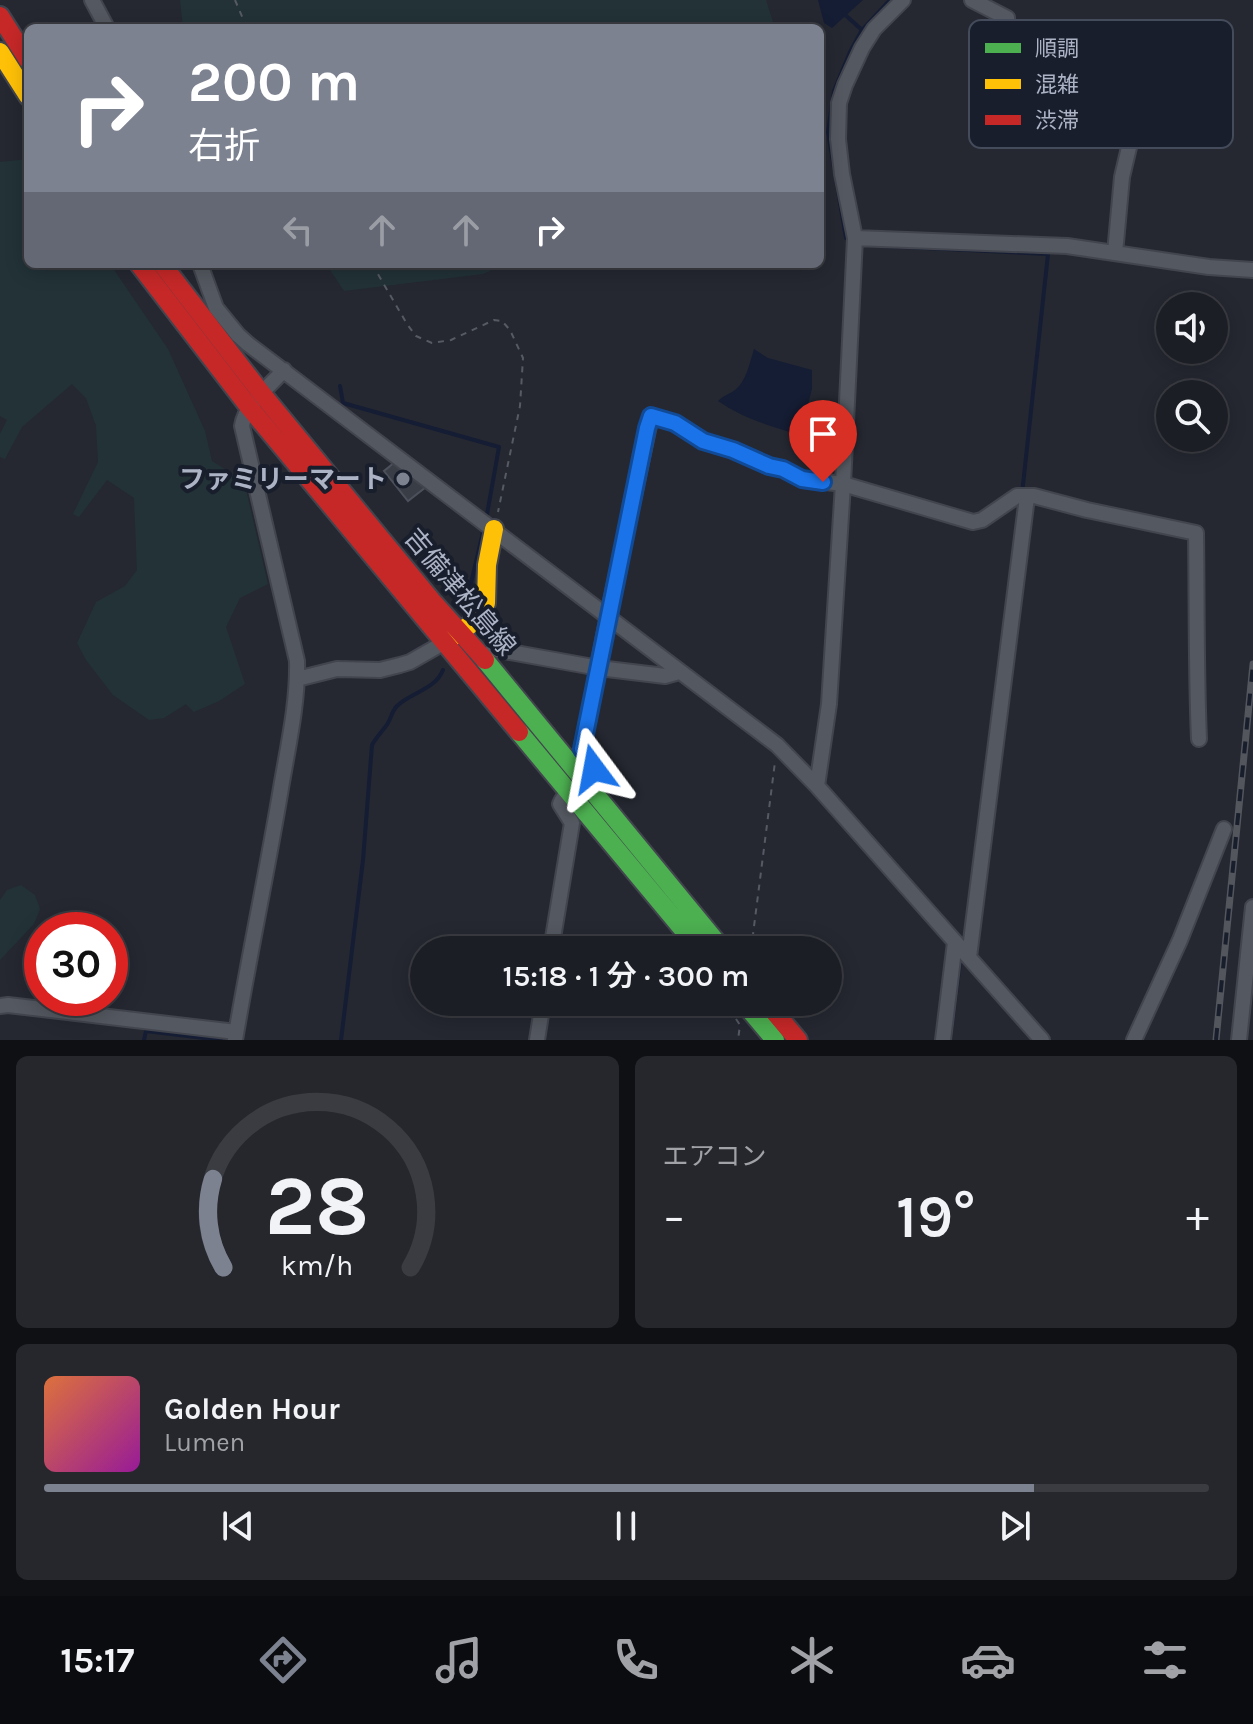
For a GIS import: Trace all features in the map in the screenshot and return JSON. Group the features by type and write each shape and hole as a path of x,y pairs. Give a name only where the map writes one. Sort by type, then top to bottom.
{"main road":[{"path":"0,16 24,54"},
{"path":"0,52 24,90"},
{"name":"吉備津松島線","path":"142,268 576,786 710,936"},
{"name":"吉備津松島線","path":"165,268 256,401"},
{"path":"452,637 474,622 486,603 489,525"},
{"name":"吉備津松島線","path":"576,786 689,936"},
{"path":"755,1016 775,1040"},
{"path":"778,1016 798,1040"}],"street":[{"path":"92,0 105,24"},
{"path":"817,786 829,704 855,238 842,174 838,139 839,103 862,48 874,29 903,0"},
{"path":"972,0 1007,20"},
{"path":"1115,253 1122,177 1129,148"},
{"path":"855,238 1067,246 1209,267 1253,270"},
{"path":"201,268 216,308 238,335 777,745 1042,1040"},
{"path":"0,1006 235,1036 275,827 297,679 297,661 242,421 284,370"},
{"path":"553,936 572,823 560,804 561,799 594,769 582,749 651,416 675,423 703,441 783,469 802,479 843,484 973,522 1023,497 1034,496 1196,533 1199,739"},
{"path":"943,1040 962,950 1023,497"},
{"path":"297,679 337,669 380,670 400,665 452,637"},
{"path":"493,649 599,668 665,676 679,672"},
{"path":"1134,1040 1180,940 1224,829"},
{"path":"1239,1040 1253,907"},
{"path":"537,1040 541,1016"}],"path":[{"path":"235,0 245,24"},
{"path":"374,268 416,336 432,343 451,340 494,320 502,321 510,330 523,358 520,406 489,525"},
{"path":"753,936 777,745"},
{"path":"737,1020 740,1025 738,1040"}],"shaded area":[{"path":"180,0 766,0 774,24 183,24"},
{"path":"24,159 24,268 113,268 168,349 205,431 212,461 244,481 268,584 240,598 226,627 245,684 194,712 186,704 164,718 149,720 113,695 77,643 96,602 125,586 137,570 134,498 107,480 79,517 73,514 98,462 96,426 86,398 72,384 22,427 5,459 0,457 0,434 7,420 0,416 0,162"},
{"path":"329,268 496,268 483,274 344,291"},
{"path":"21,885 35,895 40,909 39,912 24,912 24,935 0,960 0,900 7,890"}],"water":[{"path":"818,0 863,0 832,28 824,23"},
{"path":"754,349 768,358 812,370 812,389 800,435 758,421 718,401 742,382"}],"building":[{"name":"ファミリーマート","path":"395,462 426,487 408,501 384,471"}],"waterway":[{"path":"846,238 828,132 834,91 862,30 890,0"},
{"path":"843,13 862,30"},
{"path":"884,246 1048,254 1022,494"},
{"path":"340,386 343,403 499,447 486,520"},
{"path":"467,600 484,528"},
{"path":"341,1040 363,860 372,745 397,706 429,686 443,670"},
{"path":"950,1040 961,955"},
{"path":"144,1040 146,1031 221,1040"}],"railway":[{"path":"1216,1040 1253,664"}],"traffic: fast":[{"path":"485,660 712,936"},
{"path":"519,732 688,936"},
{"path":"755,1016 775,1040"}],"traffic: slow":[{"path":"0,52 24,90"},
{"path":"451,638 474,622 486,603 487,565 494,529"}],"traffic: jam":[{"path":"0,16 24,54"},
{"path":"142,268 249,407 519,732"},
{"path":"165,268 262,394 432,601 485,660"},
{"path":"778,1016 798,1040"}],"place":[{"name":"ファミリーマート","path":"403,479"}],"route":[{"path":"594,769 582,749 651,416 675,423 703,441 783,469 802,479 823,482"}]}
